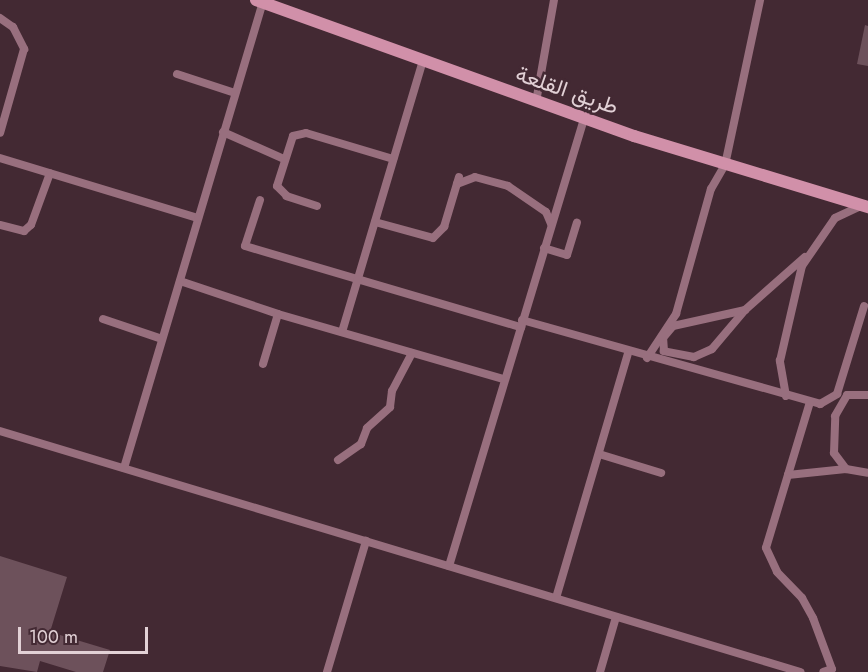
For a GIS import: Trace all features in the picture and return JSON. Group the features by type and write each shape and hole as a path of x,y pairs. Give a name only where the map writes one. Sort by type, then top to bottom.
{"street":[{"path":"536,102 555,0"},
{"path":"760,0 725,165 711,189 676,314 663,338 664,351 694,357 712,349 745,310 805,257 835,218 866,206"},
{"path":"124,468 224,132 260,1"},
{"name":"طريق القلعة","path":"260,1 536,102 725,165 866,206"},
{"path":"0,18 14,27 24,49 0,133"},
{"path":"342,332 423,61"},
{"path":"177,74 235,93"},
{"path":"449,566 584,118"},
{"path":"224,132 284,159"},
{"path":"317,206 279,192 284,159 293,136 306,134 393,159"},
{"path":"0,159 198,218"},
{"path":"0,225 24,231 31,225 50,173"},
{"path":"375,222 434,238 444,227 458,180 475,177 508,186 546,212 551,225"},
{"path":"260,200 245,246 810,402 827,402 837,394 864,306"},
{"path":"544,248 567,255 577,223"},
{"path":"786,396 780,361 805,257"},
{"path":"180,281 278,314 504,379"},
{"path":"647,358 673,326 745,310"},
{"path":"263,364 278,314"},
{"path":"104,319 162,339"},
{"path":"338,460 361,444 367,428 390,407 399,372 412,353"},
{"path":"556,598 628,353"},
{"path":"846,469 834,453 835,416 848,395 868,395"},
{"path":"810,402 766,548 777,572 802,598 813,618 832,669 823,672"},
{"path":"0,430 800,672"},
{"path":"599,454 661,473"},
{"path":"788,475 846,469 868,473"},
{"path":"327,672 366,541"},
{"path":"600,672 616,617"}],"building":[{"path":"865,25 868,26 868,66 857,64"},
{"path":"0,556 67,577 50,632 110,650 103,672 76,672 40,661 37,672 0,666"}]}
